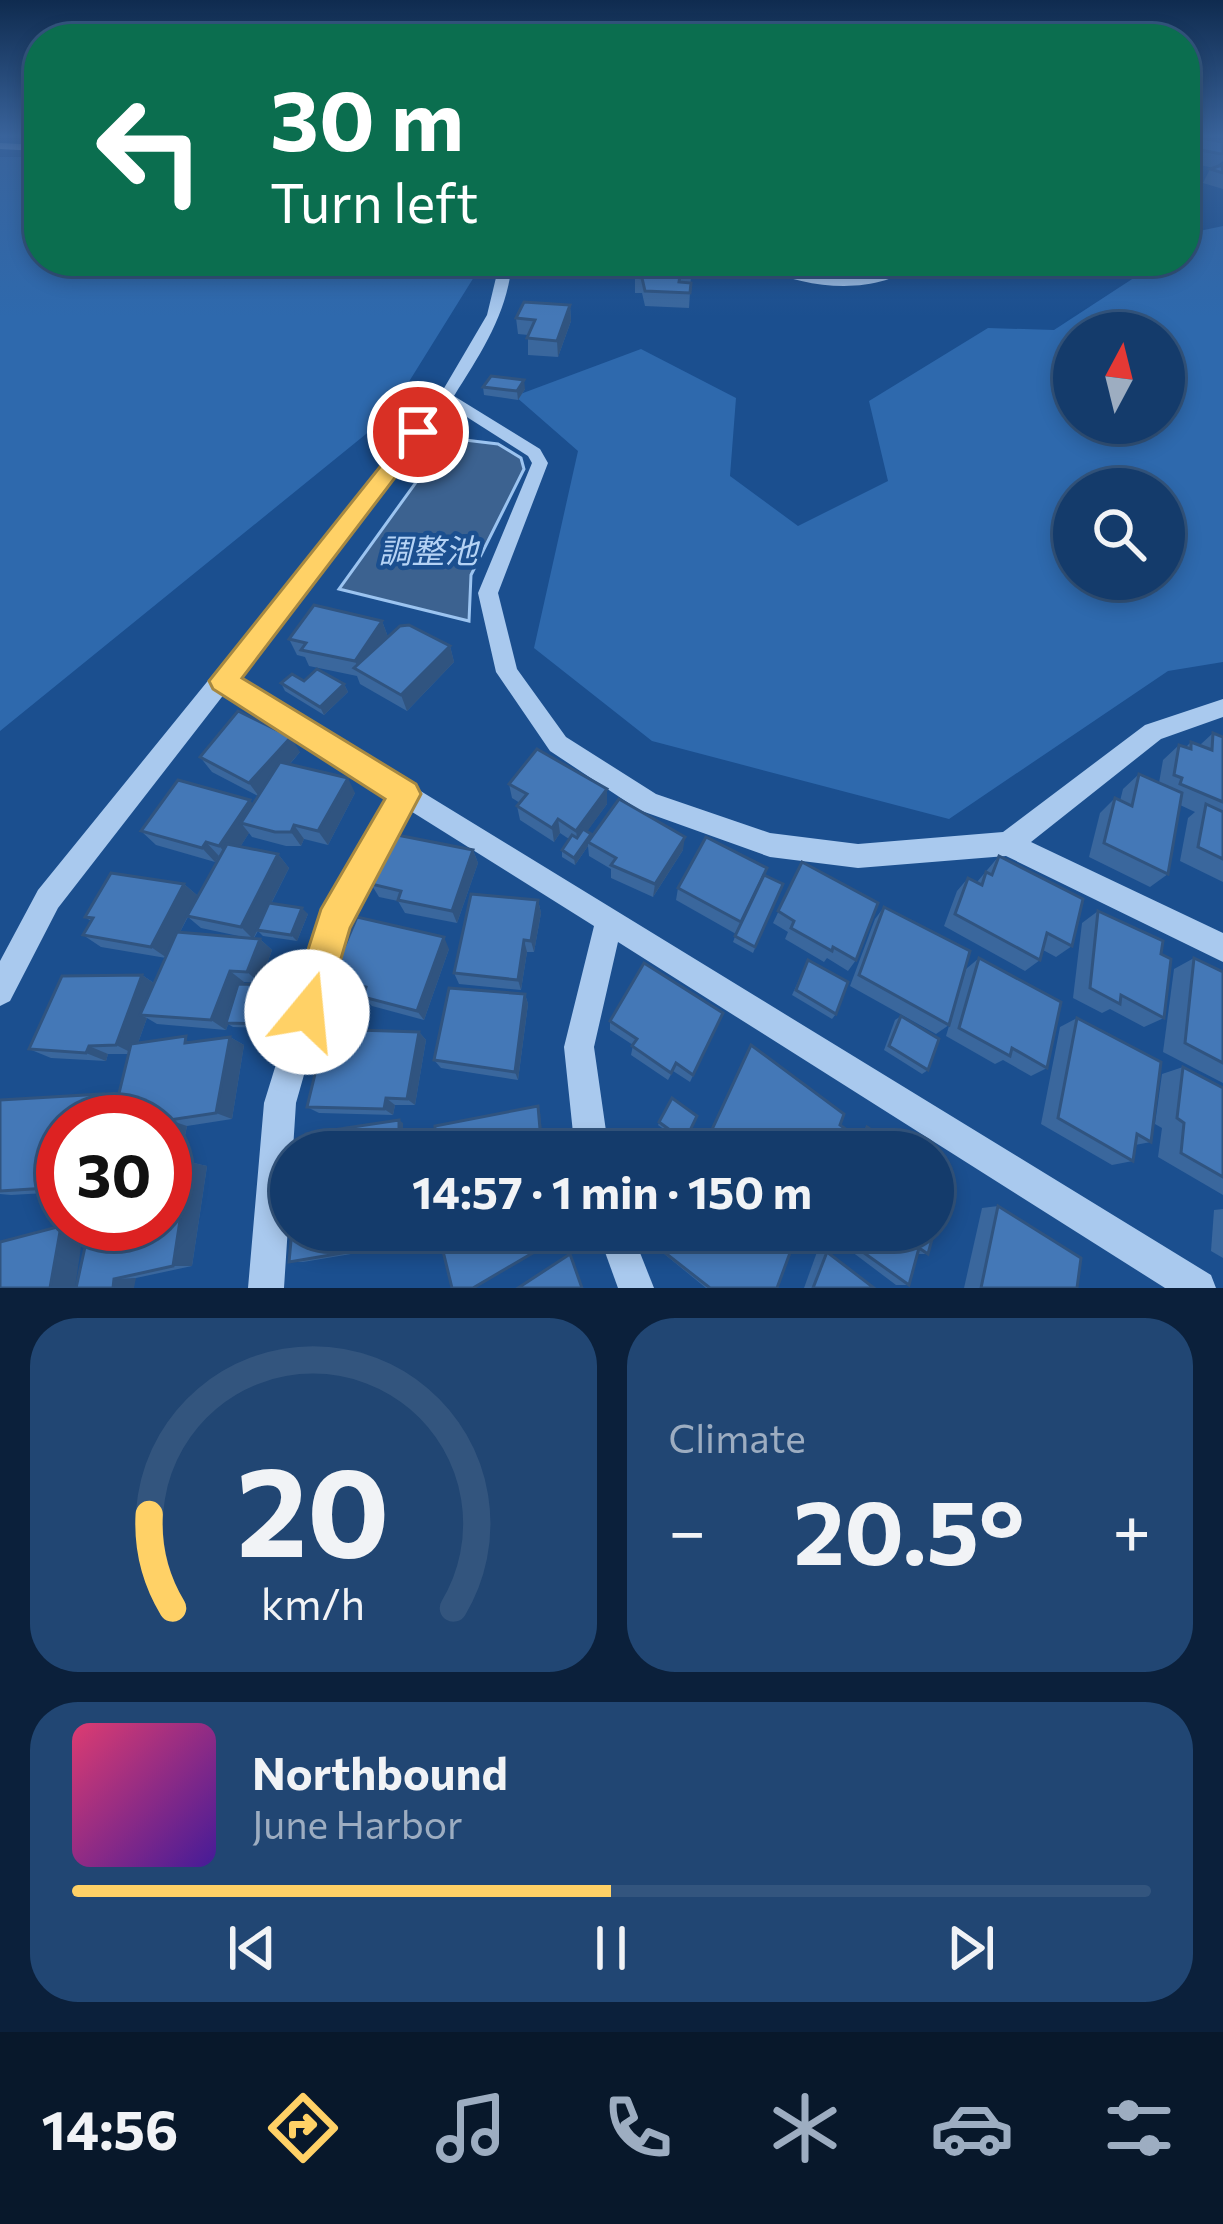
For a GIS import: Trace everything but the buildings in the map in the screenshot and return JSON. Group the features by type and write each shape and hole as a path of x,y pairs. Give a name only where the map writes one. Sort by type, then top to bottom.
{"street":[{"path":"0,992 48,899 446,397 487,331 506,276"},
{"path":"811,276 867,286 893,276"},
{"path":"446,397 533,453 540,464 488,592 507,672 558,744 648,802 770,845 859,856 1007,844 1223,948"},
{"path":"224,681 1198,1288"},
{"path":"1007,844 1153,732 1223,708"},
{"path":"1194,716 1223,728"},
{"path":"266,1288 280,1103 334,922 405,794"},
{"path":"589,1131 579,1047 609,921"},
{"path":"622,1251 636,1288"}],"shaded area":[{"path":"0,197 24,197 24,276 474,276 387,417 0,731"},
{"path":"1223,226 1223,662 1168,671 949,819 652,741 534,648 578,451 515,396 641,349 736,398 730,476 798,526 888,481 869,401 988,328 1053,330 1053,444 1185,444 1185,312 1082,312 1137,276 1200,276 1200,231"}],"water":[{"name":"調整池","path":"448,438 498,444 521,458 524,469 471,575 469,621 339,589"}],"route":[{"path":"307,1012 334,922 405,794 224,681 418,432"}]}
